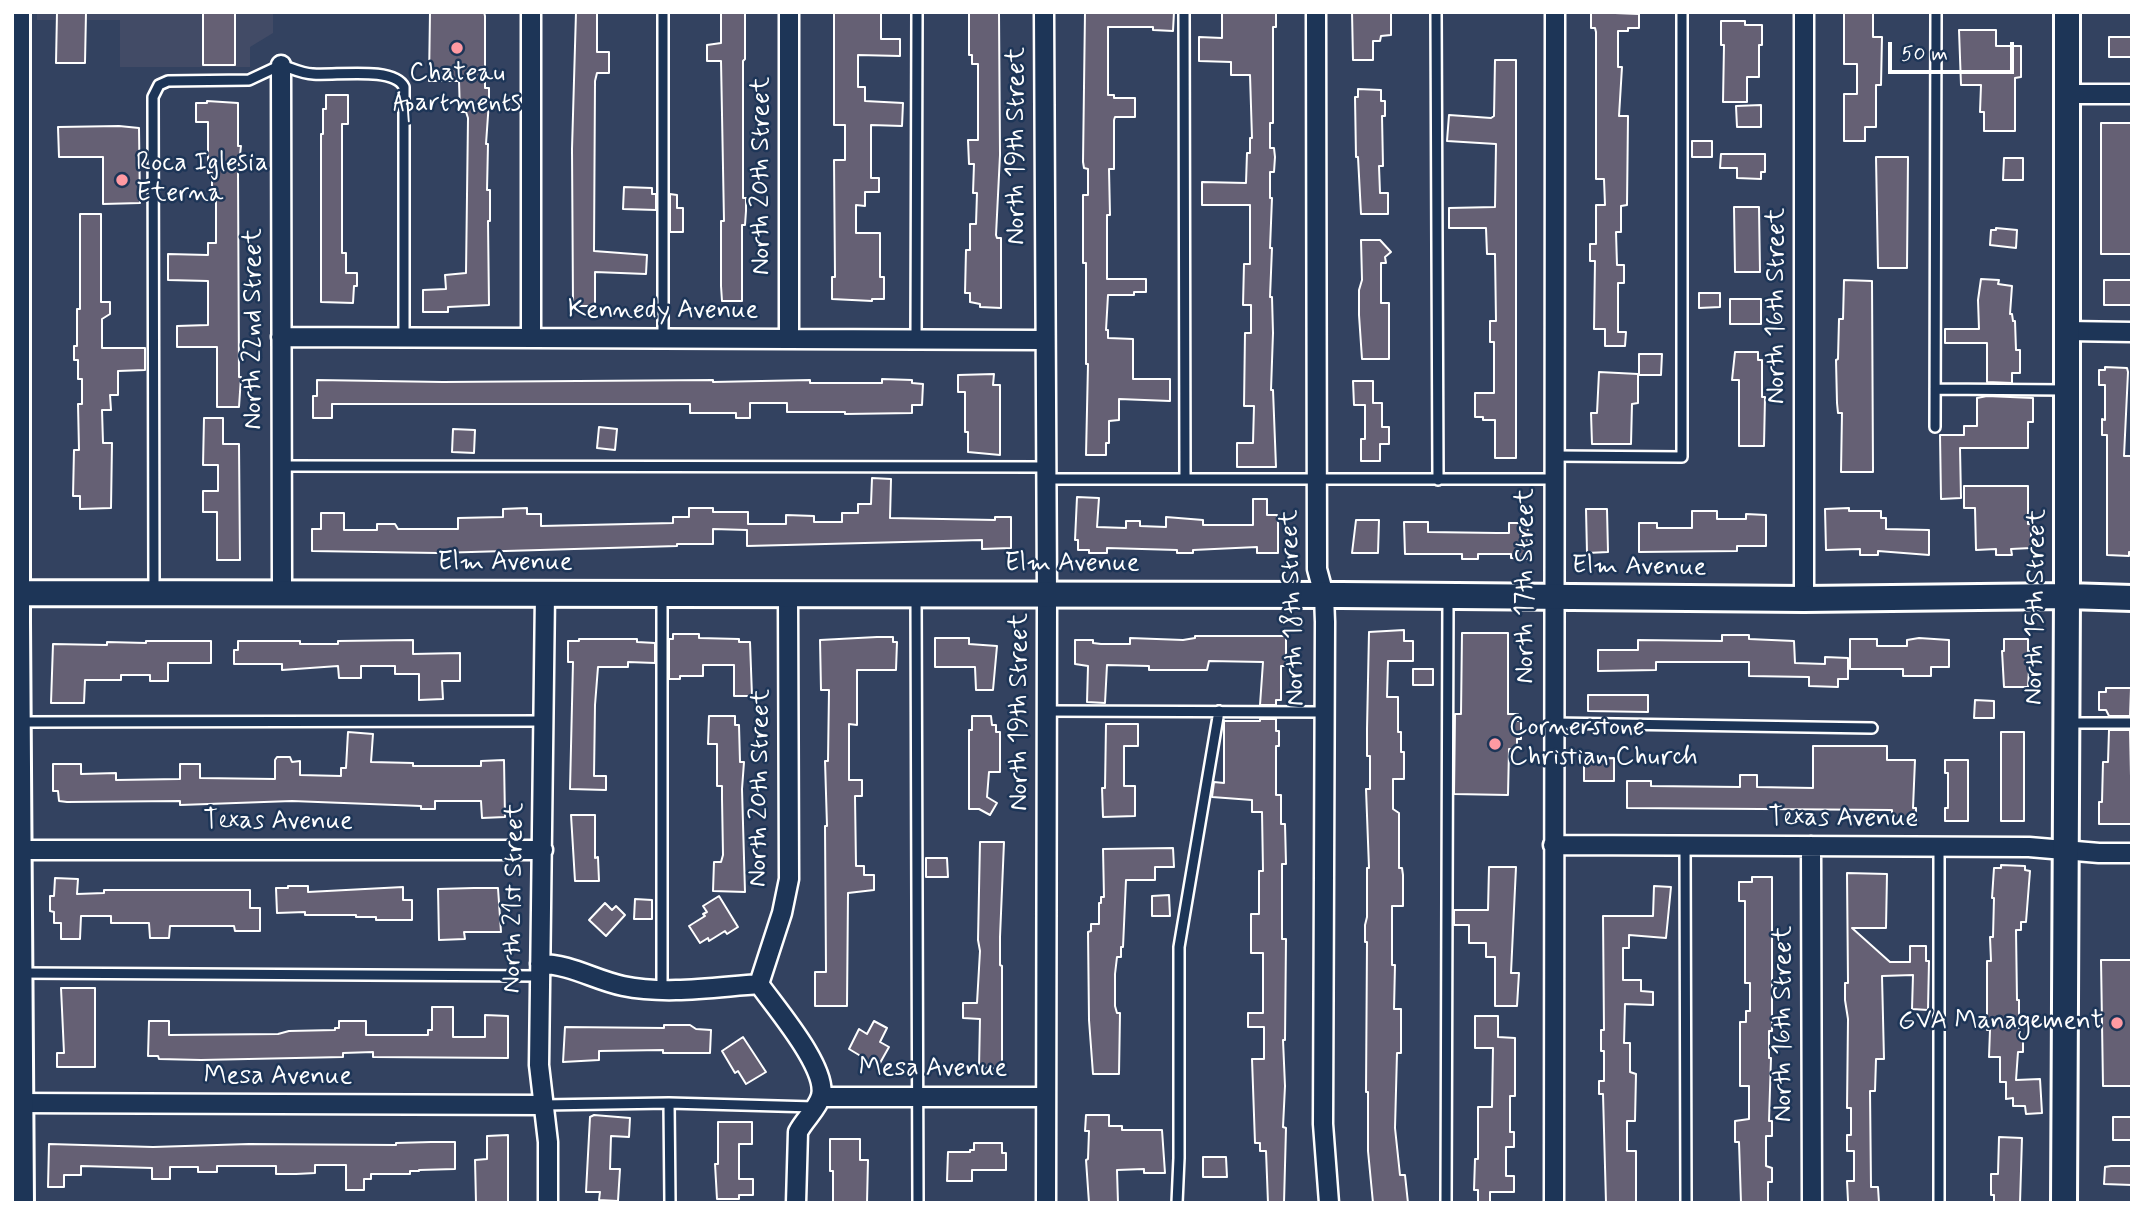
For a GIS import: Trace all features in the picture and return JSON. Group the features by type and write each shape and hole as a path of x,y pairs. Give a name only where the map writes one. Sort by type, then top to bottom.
{"street":[{"path":"17,12 15,849 16,1103 21,1203"},
{"path":"531,12 531,338"},
{"name":"North 20th Street","path":"789,12 789,339"},
{"name":"North 19th Street","path":"1044,12 1046,1203"},
{"name":"North 18th Street","path":"1316,12 1317,569 1324,595 1323,1124 1329,1203"},
{"name":"North 17th Street","path":"1554,1203 1555,12"},
{"name":"North 16th Street","path":"1804,12 1804,599"},
{"name":"North 15th Street","path":"2064,1203 2067,12"},
{"name":"North 22nd Street","path":"281,65 282,593"},
{"path":"2067,94 2132,94"},
{"path":"2067,331 2132,332"},
{"name":"Kennedy Avenue","path":"281,337 1044,340"},
{"name":"Elm Avenue","path":"15,593 2132,598"},
{"name":"North 21st Street","path":"544,594 539,1065 548,1142 548,1203"},
{"name":"North 20th Street","path":"759,984 782,913 789,879 788,595"},
{"name":"Texas Avenue","path":"1553,845 2029,847 2132,853"},
{"name":"North 16th Street","path":"1811,846 1812,1203"},
{"name":"Texas Avenue","path":"15,849 543,850"},
{"path":"540,970 565,966 622,986 662,990 759,984 802,1042 821,1085 818,1102 798,1132 796,1203"},
{"name":"Mesa Avenue","path":"818,1102 918,1097 1046,1097"},
{"name":"Mesa Avenue","path":"16,1103 543,1105"}],"lane":[{"path":"663,12 663,338"},
{"path":"916,339 917,12"},
{"path":"1184,12 1185,479"},
{"path":"1436,12 1438,480"},
{"path":"1554,456 1682,457 1682,12"},
{"path":"1935,427 1936,12"},
{"path":"154,593 154,90 159,85 168,80 248,80 281,65 309,74 389,74 402,82 404,338"},
{"path":"1935,389 2067,390"},
{"path":"281,466 1046,473 1185,479 1554,479"},
{"path":"662,594 662,990"},
{"path":"916,595 918,1203"},
{"path":"1446,1203 1448,596"},
{"path":"1047,711 1324,712"},
{"path":"1177,1203 1179,947 1219,711"},
{"path":"15,723 544,721"},
{"path":"1553,723 1872,728"},
{"path":"2065,723 2132,723"},
{"path":"1685,845 1686,1203"},
{"path":"1940,846 1940,1203"},
{"path":"16,974 540,970"},
{"path":"543,1105 818,1102"},
{"path":"669,1103 670,1203"}],"shaded area":[{"path":"37,12 273,12 273,33 250,47 250,67 120,67 120,20 37,20"}],"building":[{"path":"57,12 86,12 85,63 56,63"},
{"path":"203,12 235,12 235,65 203,65"},
{"path":"430,12 484,12 485,16 485,88 489,88 486,144 487,190 490,190 489,305 448,307 448,312 423,312 423,290 446,289 445,275 466,273 468,118 466,112 460,112 459,81 429,81"},
{"path":"576,12 597,12 597,52 609,52 609,73 597,73 595,81 594,251 647,255 646,274 595,272 595,306 573,306 572,149"},
{"path":"721,12 745,12 743,198 746,198 746,211 745,225 742,225 742,301 722,301 721,221 724,221 721,61 707,61 707,45 721,43"},
{"path":"834,12 881,12 881,39 900,39 900,56 858,55 858,87 865,87 865,101 903,103 902,126 871,125 871,178 879,178 879,192 865,192 865,206 856,205 856,233 880,233 880,277 884,277 884,299 872,301 832,299 832,277 835,277 834,160 845,160 845,125 834,125"},
{"path":"969,12 999,12 1000,155 996,235 1001,238 1001,308 980,307 980,304 970,302 970,293 965,293 966,250 970,250 970,224 976,224 977,193 973,193 974,164 969,164 968,140 978,140 978,64 972,64 972,55 969,55"},
{"path":"1085,12 1174,12 1173,31 1153,30 1153,27 1108,27 1108,95 1114,95 1114,98 1135,98 1135,117 1115,117 1114,120 1114,169 1109,169 1107,279 1146,279 1146,292 1108,295 1106,330 1108,338 1133,339 1133,379 1170,379 1170,401 1119,399 1119,420 1109,421 1106,455 1086,455 1088,364 1083,195 1088,195 1088,169 1084,168 1083,162"},
{"path":"1222,12 1276,12 1276,27 1273,27 1273,123 1270,123 1270,148 1274,148 1275,157 1274,172 1270,172 1270,297 1273,333 1271,390 1276,467 1237,467 1237,443 1253,443 1254,406 1244,406 1245,333 1251,333 1251,305 1243,305 1244,264 1250,264 1250,205 1202,205 1202,182 1246,183 1247,153 1250,153 1252,138 1250,75 1231,75 1231,62 1199,61 1199,37 1222,38"},
{"path":"1352,12 1391,12 1391,35 1381,36 1380,41 1373,41 1373,60 1353,60"},
{"path":"1591,12 1639,14 1639,28 1618,31 1618,67 1622,67 1619,116 1628,116 1627,205 1621,206 1621,232 1616,232 1617,265 1624,265 1624,283 1618,283 1618,332 1626,332 1625,346 1605,346 1605,329 1594,329 1595,261 1590,261 1590,244 1596,244 1596,205 1605,205 1604,179 1596,179 1596,32 1595,28 1591,28"},
{"path":"1844,12 1873,12 1873,37 1882,37 1881,85 1876,85 1876,127 1865,127 1865,141 1844,141 1844,94 1857,94 1857,64 1844,64"},
{"path":"1721,21 1745,21 1745,25 1762,25 1759,77 1747,77 1747,102 1723,102 1724,45 1721,45"},
{"path":"1959,30 1996,30 1996,46 2021,46 2021,77 2015,78 2015,131 1984,131 1984,112 1980,112 1981,85 1961,85"},
{"path":"2109,37 2132,37 2132,57 2109,57"},
{"path":"1495,60 1516,60 1516,458 1495,458 1495,420 1475,417 1475,393 1494,393 1494,342 1490,342 1490,321 1496,321 1495,254 1487,254 1486,228 1449,228 1449,208 1495,207 1496,144 1447,141 1449,115 1494,116"},
{"path":"1358,89 1381,90 1381,101 1385,101 1385,116 1382,116 1383,166 1379,166 1380,193 1388,193 1388,214 1361,214 1356,157 1355,97 1358,97"},
{"path":"326,95 348,95 348,124 342,124 342,253 346,253 346,273 357,273 353,303 321,302 321,134"},
{"path":"196,103 238,103 238,146 241,146 238,172 241,377 239,407 217,407 217,347 177,347 177,326 208,325 208,281 168,280 168,254 208,255 208,243 216,243 216,198 212,198 212,173 208,173 208,122 196,122"},
{"path":"1761,105 1761,127 1737,127 1736,106"},
{"path":"2101,123 2132,123 2132,254 2101,254"},
{"name":"Roca Iglesia Eterna","path":"58,127 139,128 140,203 103,204 103,157 59,157"},
{"path":"1692,141 1712,141 1712,157 1692,157"},
{"path":"1721,154 1765,154 1765,172 1761,172 1761,179 1737,178 1737,168 1720,168"},
{"path":"1876,157 1908,157 1907,268 1878,268"},
{"path":"2004,158 2023,158 2023,180 2003,180"},
{"path":"624,187 652,188 652,194 656,194 656,210 623,209"},
{"path":"670,194 677,195 677,208 683,208 683,232 670,232"},
{"path":"1734,207 1759,207 1760,272 1735,272"},
{"path":"80,214 101,214 101,302 110,302 110,314 102,319 102,348 145,348 145,370 118,371 118,395 110,395 111,410 102,410 103,443 112,443 111,508 80,509 80,496 73,496 74,450 79,450 78,404 82,404 82,379 78,379 78,360 74,360 74,346 77,346 77,309 80,309"},
{"path":"1991,230 2017,230 2016,248 1990,245"},
{"path":"1361,240 1380,240 1391,252 1385,257 1386,263 1381,263 1381,303 1389,303 1389,359 1362,359 1359,315"},
{"path":"1981,279 1999,280 1998,284 2012,286 2010,314 2015,321 2016,350 2020,350 2020,373 2012,373 2012,383 1987,382 1987,343 1945,343 1945,329 1979,329 1978,300"},
{"path":"1844,280 1872,281 1873,472 1841,472 1842,413 1838,413 1836,360 1839,319 1843,319"},
{"path":"2104,280 2132,280 2132,305 2104,305"},
{"path":"1699,293 1720,293 1720,307 1699,308"},
{"path":"1730,299 1761,299 1761,324 1730,324"},
{"path":"1735,352 1758,352 1758,360 1762,360 1762,397 1765,397 1764,446 1739,446 1739,380 1732,380"},
{"path":"1639,354 1662,354 1661,375 1639,375"},
{"path":"2105,367 2127,368 2128,372 2124,456 2132,456 2132,552 2129,552 2129,556 2107,555 2107,435 2102,435 2105,385 2099,385 2099,370 2105,370"},
{"path":"1599,372 1638,374 1638,403 1632,404 1631,444 1592,444 1591,413 1597,413"},
{"path":"994,374 993,385 1000,385 1000,455 968,452 965,392 958,392 958,375"},
{"path":"882,379 912,380 912,383 923,384 922,405 912,405 912,413 845,414 787,412 787,403 750,403 750,418 736,418 736,413 690,413 690,404 332,404 332,418 313,418 313,396 317,396 317,380 810,380 810,383 882,383"},
{"path":"1353,381 1373,381 1373,403 1382,403 1382,427 1389,427 1389,444 1380,444 1380,461 1361,461 1361,439 1365,439 1365,405 1354,405"},
{"path":"1977,398 2033,398 2033,422 2028,422 2028,448 1960,448 1961,498 1941,499 1940,435 1964,435 1964,426 1977,426"},
{"path":"204,418 223,418 223,444 239,444 240,560 217,560 217,512 203,512 203,491 218,491 218,465 203,465"},
{"path":"599,427 617,429 615,450 597,448"},
{"path":"453,429 475,430 474,453 452,452"},
{"path":"872,478 891,479 890,518 995,520 995,517 1011,517 1011,548 982,549 982,540 747,546 747,530 713,529 713,544 677,546 437,553 312,551 312,529 321,529 321,513 344,513 344,530 377,530 377,524 395,524 398,529 458,529 458,518 503,517 503,509 527,508 527,514 541,514 541,526 673,523 673,517 689,517 689,508 713,508 713,512 748,512 748,524 786,524 786,515 814,516 814,522 842,522 842,513 858,513 858,504 871,504"},
{"path":"1964,486 2028,486 2031,548 2011,549 2012,555 1996,555 1996,549 1976,550 1975,508 1964,508"},
{"path":"1077,497 1099,498 1097,527 1126,528 1126,521 1140,521 1140,526 1166,527 1166,517 1203,520 1203,525 1253,525 1253,499 1267,499 1267,515 1277,515 1278,553 1257,553 1257,547 1193,550 1193,553 1107,548 1107,553 1078,550 1078,540 1075,540"},
{"path":"1849,508 1849,511 1881,511 1881,518 1886,518 1886,529 1929,530 1929,555 1878,551 1878,555 1860,555 1860,549 1826,550 1825,509"},
{"path":"1586,509 1607,509 1608,552 1587,553"},
{"path":"1692,511 1717,511 1717,519 1746,519 1746,514 1766,515 1766,546 1737,546 1737,551 1639,552 1639,523 1657,523 1657,528 1692,528"},
{"path":"1356,520 1379,520 1378,553 1352,553"},
{"path":"1404,522 1428,522 1428,532 1497,533 1509,533 1509,523 1528,523 1527,559 1511,558 1511,554 1478,554 1478,559 1462,559 1462,554 1405,554"},
{"path":"1404,630 1404,641 1413,641 1413,661 1388,661 1387,697 1398,697 1398,732 1401,732 1401,752 1404,752 1404,779 1393,779 1393,809 1399,813 1399,868 1402,868 1403,875 1403,906 1392,906 1392,965 1395,965 1394,1009 1401,1009 1401,1053 1397,1053 1395,1128 1400,1175 1405,1175 1408,1203 1373,1203 1366,1092 1369,632"},
{"path":"1462,633 1508,633 1508,714 1518,714 1518,721 1521,721 1521,739 1517,739 1517,749 1509,749 1508,795 1454,794 1455,714 1461,714"},
{"path":"673,634 699,634 699,638 739,639 739,642 750,642 752,696 734,696 734,665 703,665 703,676 669,679 669,639 673,639"},
{"path":"1722,635 1749,635 1749,639 1794,641 1795,663 1825,664 1825,657 1848,658 1848,679 1838,679 1838,687 1809,686 1809,677 1749,676 1749,662 1656,662 1656,670 1598,671 1598,650 1638,650 1638,640 1722,641"},
{"path":"1195,636 1286,636 1286,666 1281,666 1281,700 1276,700 1276,705 1260,705 1263,662 1209,661 1207,670 1149,670 1149,666 1107,665 1105,703 1087,702 1088,666 1075,664 1075,640 1093,640 1093,643 1101,644 1130,644 1130,638 1183,640"},
{"path":"893,637 893,642 897,642 896,670 857,670 857,725 849,724 849,780 862,780 862,796 855,796 856,866 864,866 864,875 874,875 874,890 848,893 847,1006 815,1006 815,972 826,972 825,761 828,761 829,690 821,690 820,640"},
{"path":"935,638 969,638 969,644 997,646 993,690 976,690 975,667 935,667"},
{"path":"637,639 637,642 655,643 655,663 628,662 628,667 598,667 594,776 606,776 606,790 570,789 573,662 568,662 568,641"},
{"path":"1850,639 1877,639 1877,646 1907,646 1907,640 1949,640 1949,667 1931,667 1931,676 1903,676 1903,669 1850,669"},
{"path":"2004,639 2028,639 2028,687 2004,687"},
{"path":"413,640 413,654 460,653 460,681 442,681 443,699 419,700 419,674 395,674 395,666 361,666 361,678 339,678 338,666 282,670 282,664 234,664 234,650 238,650 238,641 338,644 338,641"},
{"path":"211,641 211,663 168,663 168,681 150,681 150,675 121,675 121,680 85,680 84,703 51,703 53,644 107,645 107,642"},
{"path":"1413,669 1433,669 1433,685 1413,685"},
{"path":"2106,688 2131,688 2130,716 2109,716 2106,710 2099,710 2099,692 2106,692"},
{"path":"1588,695 1648,695 1648,712 1588,711"},
{"path":"1975,700 1994,701 1994,718 1974,718"},
{"path":"709,716 735,716 735,725 739,725 740,762 744,762 742,789 745,892 713,891 714,862 721,862 723,855 722,786 717,786 717,744 708,744"},
{"path":"972,716 991,716 992,725 996,725 996,732 1000,732 1000,772 989,772 987,797 997,803 990,815 979,809 969,809 969,730 972,730"},
{"path":"1276,719 1276,731 1279,731 1279,746 1276,746 1276,795 1281,795 1281,824 1285,824 1286,864 1282,864 1282,939 1286,939 1283,1040 1283,1127 1286,1128 1284,1203 1268,1203 1266,1151 1260,1151 1260,1143 1255,1143 1252,1059 1264,1059 1264,1027 1248,1027 1248,1013 1263,1013 1263,953 1251,953 1251,914 1259,914 1259,871 1263,871 1262,812 1252,812 1252,800 1212,797 1214,782 1224,783 1224,721"},
{"path":"1106,724 1138,724 1138,746 1124,746 1124,786 1135,786 1135,816 1103,817"},
{"path":"2109,730 2130,730 2132,824 2099,824 2103,762 2108,762"},
{"path":"348,732 373,734 371,762 413,763 413,766 481,766 481,761 504,760 505,817 482,818 481,801 435,801 435,809 421,809 421,806 292,801 180,805 180,801 67,802 59,801 58,791 53,791 53,764 81,764 81,774 116,773 116,780 180,779 180,764 200,764 200,778 275,779 277,757 290,757 292,762 300,761 300,775 341,776 341,768 346,768"},
{"path":"2001,732 2024,732 2024,821 2001,821"},
{"path":"1813,746 1887,746 1887,760 1915,760 1913,808 1916,808 1916,821 1892,821 1892,810 1627,808 1627,781 1651,781 1651,786 1740,787 1740,775 1757,775 1757,787 1813,788"},
{"path":"1614,758 1614,781 1584,781 1584,759"},
{"path":"1945,760 1968,760 1968,821 1945,821 1945,808 1948,808 1948,773 1945,773"},
{"path":"571,815 595,815 595,858 598,857 599,881 575,881"},
{"path":"980,842 1004,842 1000,937 1002,1068 979,1068 980,1019 963,1018 963,1003 977,1003"},
{"path":"1173,848 1174,867 1155,867 1155,880 1126,880 1123,947 1121,957 1117,957 1115,974 1115,1006 1117,1013 1120,1013 1119,1074 1093,1074 1088,932 1091,931 1091,924 1099,924 1099,903 1101,897 1104,897 1103,849"},
{"path":"926,858 947,858 948,877 926,877"},
{"path":"2001,865 2025,866 2025,870 2030,871 2026,922 2021,922 2021,930 2016,930 2019,1038 2023,1038 2023,1052 2018,1052 2016,1080 2040,1079 2042,1113 2026,1114 2025,1106 2013,1106 2013,1098 2006,1099 2006,1082 2000,1082 2000,1057 1989,1057 1987,961 1991,961 1990,937 1993,937 1994,868 2001,868"},
{"path":"1489,867 1516,867 1511,973 1519,973 1517,1006 1495,1006 1495,957 1486,957 1486,943 1469,943 1469,925 1454,925 1454,910 1488,910"},
{"path":"1847,873 1887,874 1886,928 1852,928 1890,962 1910,962 1910,946 1926,946 1926,961 1929,961 1928,1010 1912,1009 1913,975 1882,976 1884,1059 1876,1059 1875,1091 1870,1091 1871,1187 1878,1187 1879,1203 1848,1201 1847,1181 1854,1181 1854,1151 1847,1151 1847,1135 1851,1135 1851,1108 1847,1108 1848,1019 1845,1000 1845,983 1848,983"},
{"path":"1752,877 1772,877 1769,1121 1772,1121 1772,1136 1766,1136 1766,1166 1772,1168 1772,1182 1768,1182 1768,1203 1741,1203 1739,1142 1735,1142 1735,1121 1749,1119 1749,1086 1740,1086 1740,1022 1746,1022 1746,1011 1750,1011 1750,983 1745,983 1745,901 1739,901 1739,882 1752,882"},
{"path":"55,878 78,879 77,894 104,893 104,890 250,890 250,908 260,908 260,931 235,931 234,926 170,926 169,938 150,938 149,923 111,923 111,916 81,916 80,939 61,939 61,923 54,923 54,912 50,911 50,896 54,896"},
{"path":"308,886 308,892 403,887 403,900 412,900 412,920 376,920 376,917 356,915 305,915 305,912 277,913 276,888"},
{"path":"1654,886 1671,887 1666,938 1629,935 1629,948 1623,948 1623,980 1641,980 1641,991 1653,992 1653,1005 1625,1004 1624,1043 1630,1043 1630,1072 1636,1074 1635,1121 1627,1121 1627,1151 1636,1151 1636,1203 1606,1203 1603,1094 1599,1094 1599,1081 1604,1081 1604,1051 1601,1051 1601,1030 1604,1030 1603,916 1653,916"},
{"path":"498,888 501,932 464,932 465,939 439,940 438,889"},
{"path":"1169,895 1170,916 1152,916 1152,896"},
{"path":"719,896 738,927 727,934 725,931 700,943 689,926 705,916 703,914 707,912 703,906"},
{"path":"635,899 652,900 652,919 634,919"},
{"path":"605,903 612,910 616,906 625,915 606,936 589,920"},
{"name":"GVA Management","path":"2101,960 2132,960 2132,1086 2103,1086"},
{"path":"61,988 95,988 95,1067 57,1067 57,1053 64,1053"},
{"path":"432,1007 453,1007 453,1037 485,1037 485,1015 508,1016 508,1058 373,1057 373,1052 343,1053 343,1057 201,1060 159,1059 158,1056 148,1056 149,1021 169,1021 169,1035 278,1034 289,1031 335,1030 339,1028 339,1021 366,1021 366,1035 428,1035 428,1030 432,1030"},
{"path":"1475,1016 1498,1016 1498,1037 1515,1038 1515,1096 1510,1096 1510,1132 1514,1132 1514,1147 1506,1147 1506,1176 1514,1176 1514,1192 1490,1192 1490,1203 1478,1203 1478,1190 1474,1190 1475,1159 1478,1159 1478,1107 1492,1107 1493,1048 1475,1048"},
{"path":"874,1021 887,1028 880,1042 889,1047 880,1063 871,1058 869,1061 849,1049 859,1029 867,1034"},
{"path":"664,1025 690,1025 696,1029 711,1030 710,1053 663,1053 663,1050 599,1051 599,1060 563,1062 565,1027 664,1028"},
{"path":"743,1037 766,1072 746,1084 738,1071 735,1073 722,1051"},
{"path":"1086,1115 1109,1115 1109,1126 1122,1126 1122,1130 1162,1130 1165,1173 1144,1173 1144,1169 1117,1170 1118,1203 1089,1203 1086,1160 1089,1131 1085,1131"},
{"path":"590,1117 630,1118 629,1137 611,1136 610,1169 620,1169 618,1201 599,1200 600,1192 586,1192"},
{"path":"2113,1117 2132,1117 2132,1140 2113,1140"},
{"path":"718,1122 752,1122 752,1144 739,1144 739,1179 753,1179 753,1195 739,1195 739,1199 717,1199 715,1164 718,1164"},
{"path":"508,1135 508,1203 476,1203 475,1160 487,1159 487,1136"},
{"path":"1999,1137 2022,1138 2020,1203 1994,1203 1994,1195 1991,1195 1991,1174 1998,1174"},
{"path":"830,1139 860,1139 860,1160 868,1160 867,1203 833,1203"},
{"path":"455,1142 455,1169 410,1171 410,1174 371,1174 371,1179 364,1179 364,1190 346,1190 346,1165 315,1165 315,1173 296,1174 276,1174 276,1166 217,1166 217,1172 198,1172 198,1167 170,1167 170,1179 152,1179 152,1168 81,1166 81,1175 64,1175 64,1187 48,1187 49,1144 153,1147"},
{"path":"974,1143 1002,1143 1002,1153 1006,1153 1006,1170 972,1170 972,1181 947,1181 948,1152 970,1152 974,1150"},
{"path":"1203,1157 1226,1157 1227,1177 1203,1177"},
{"path":"2132,1166 2132,1185 2104,1184 2105,1167"}],"place":[{"name":"Chateau Apartments","path":"457,48"},
{"name":"Roca Iglesia Eterna","path":"122,180"},
{"name":"Cornerstone Christian Church","path":"1495,744"},
{"name":"GVA Management","path":"2117,1023"}]}
